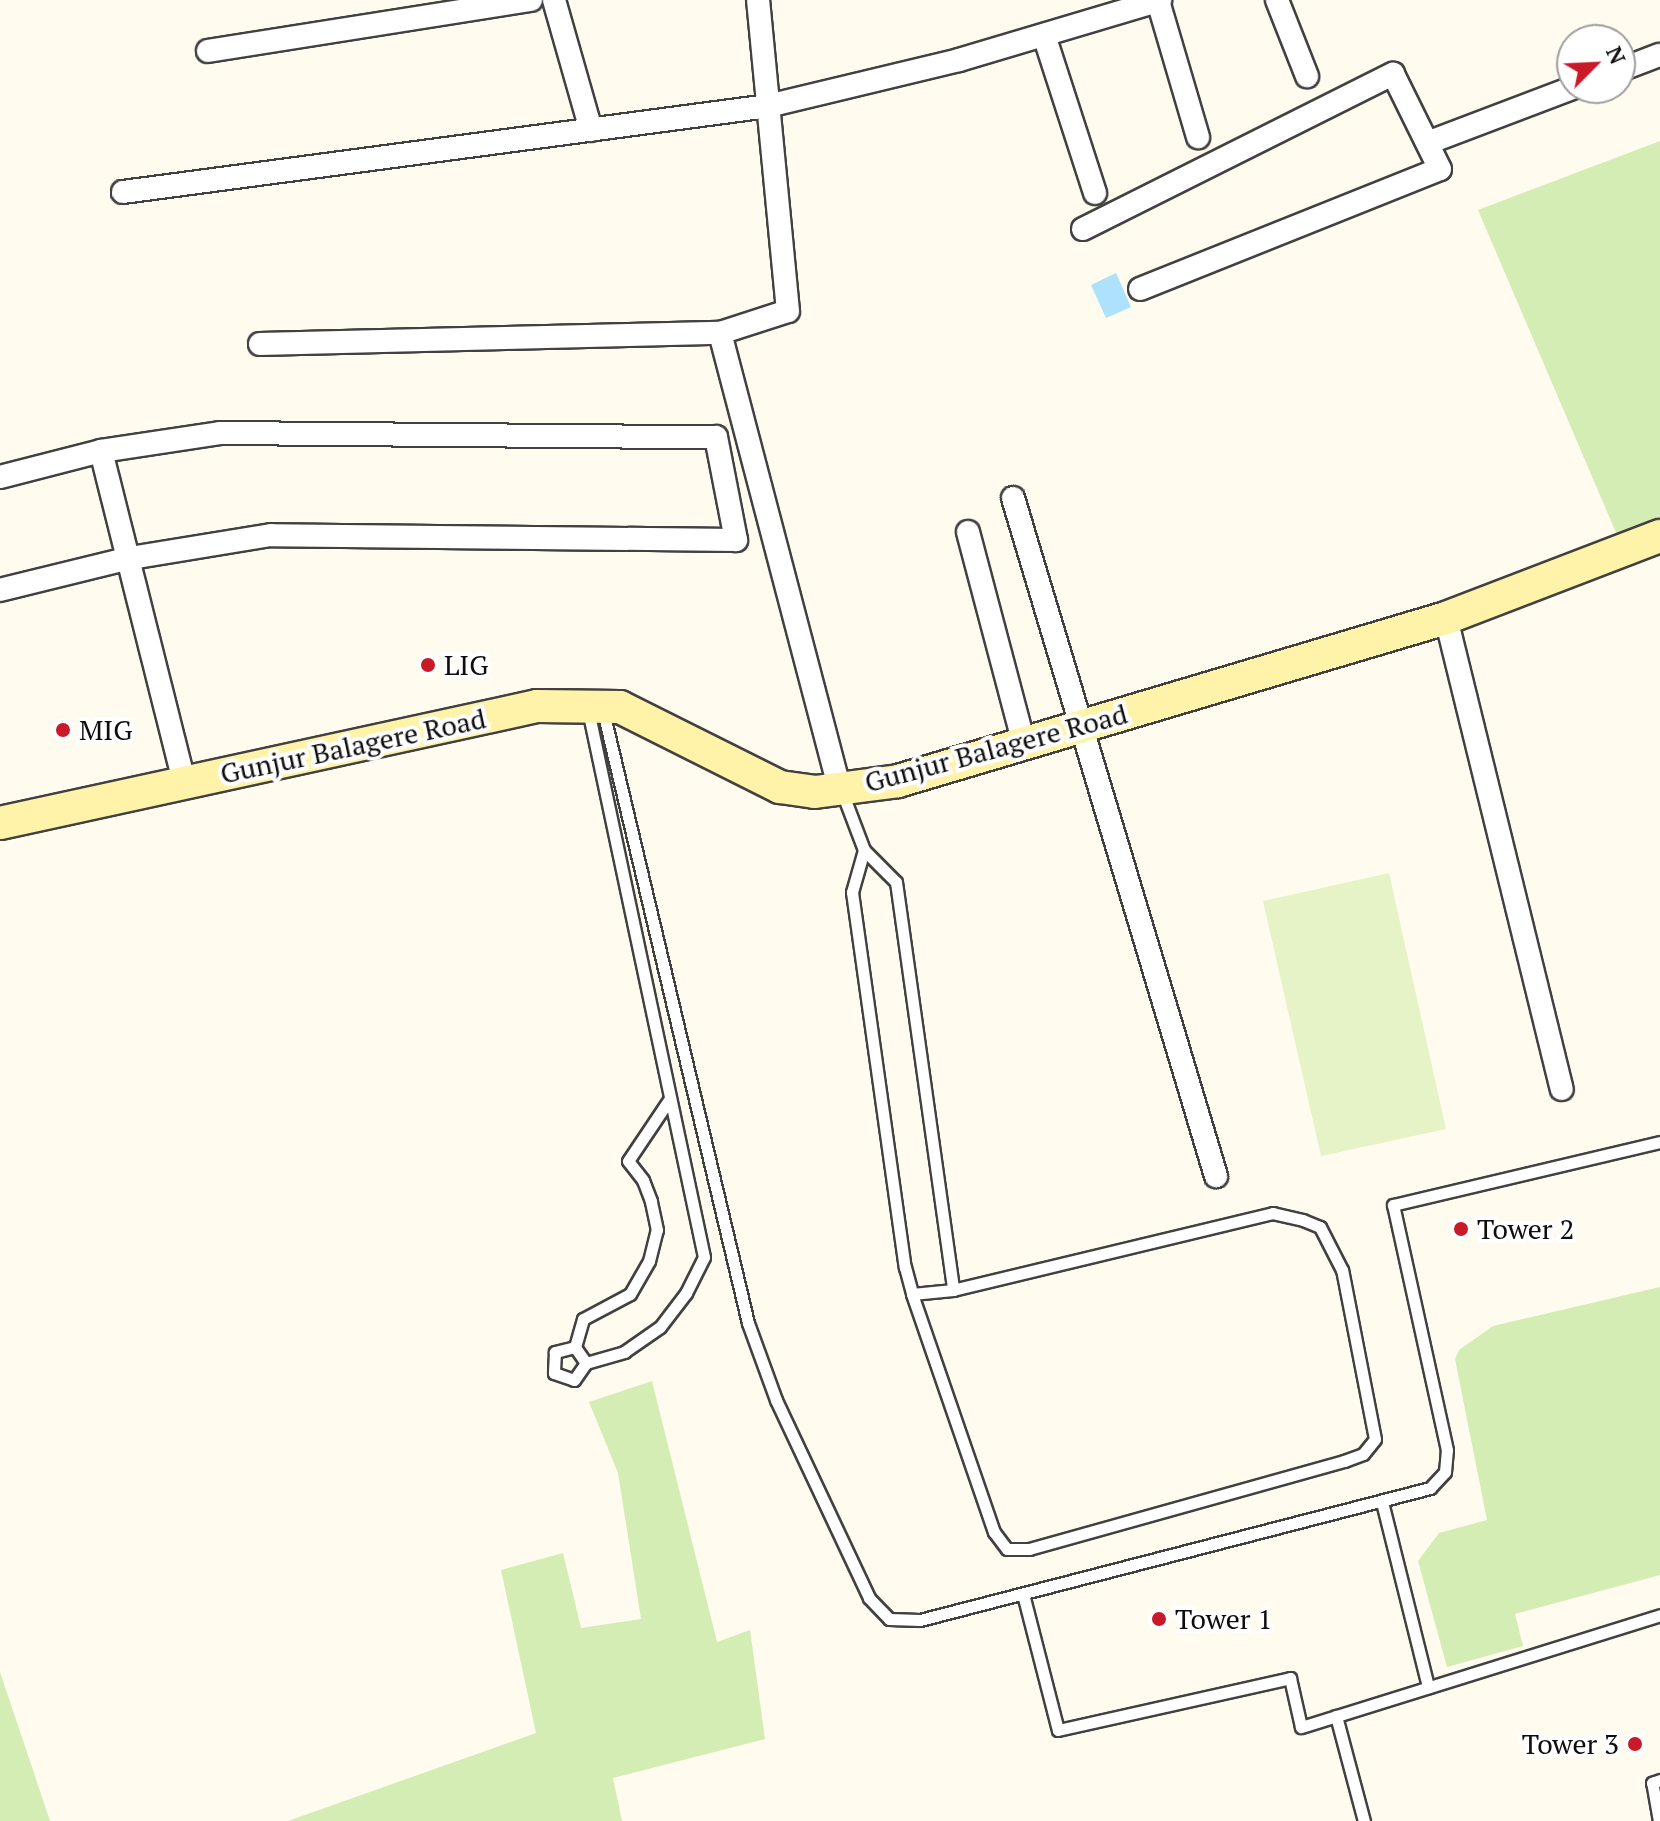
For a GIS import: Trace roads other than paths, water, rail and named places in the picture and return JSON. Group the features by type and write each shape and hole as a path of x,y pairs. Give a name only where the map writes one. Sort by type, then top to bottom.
{"street":[{"path":"208,51 531,0"},
{"path":"554,0 591,130"},
{"path":"260,344 720,333 788,311 758,0"},
{"path":"123,192 768,106 1044,35 1159,0 1198,137"},
{"path":"1277,0 1307,76"},
{"path":"1044,35 1095,193"},
{"path":"1636,64 1660,56"},
{"path":"1083,229 1393,74 1430,142 1440,169 1140,289"},
{"path":"1430,142 1556,94"},
{"path":"720,333 840,789"},
{"path":"0,477 101,451 220,433 716,437 736,540 271,535 130,558 0,590"},
{"path":"101,451 184,782"},
{"path":"1013,498 1216,1176"},
{"path":"968,532 1024,744"},
{"name":"Gunjur Balagere Road","path":"0,823 537,706 620,707 780,787 840,789 898,781 1446,618 1660,536"},
{"path":"1446,618 1562,1089"}],"lane":[{"path":"575,1347 555,1352 554,1373 574,1380 586,1363 624,1352 660,1327 686,1293 704,1257 669,1100 595,706"},
{"path":"595,706 748,1323 776,1400 869,1598 889,1619 910,1623 1430,1488 1447,1461 1393,1205 1660,1142"},
{"path":"840,789 864,850 896,882 953,1290"},
{"path":"864,850 852,892 912,1294 994,1532 1007,1549 1029,1549 1344,1461 1363,1454 1375,1439 1342,1270 1320,1227 1303,1220 1273,1213 953,1290 912,1294"},
{"path":"575,1347 583,1319 630,1294 649,1261 657,1230 651,1201 643,1180 628,1161 669,1100"},
{"path":"575,1347 586,1363"},
{"path":"1382,1502 1428,1687"},
{"path":"1023,1594 1058,1730 1290,1678 1301,1727 1660,1615"},
{"path":"1336,1716 1364,1821"},
{"path":"1659,1821 1652,1783 1660,1780"}],"water":[{"path":"1116,273 1131,307 1106,318 1091,285"}],"place":[{"name":"LIG","path":"428,665"},
{"name":"MIG","path":"63,730"},
{"name":"Tower 2","path":"1461,1229"},
{"name":"Tower 1","path":"1159,1619"},
{"name":"Tower 3","path":"1635,1744"}]}
